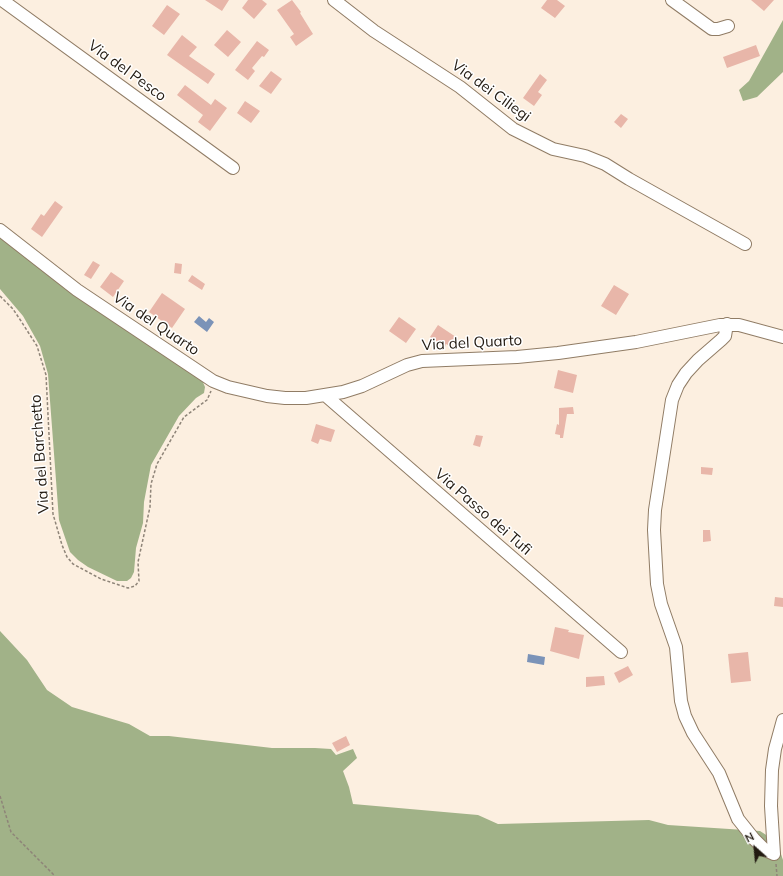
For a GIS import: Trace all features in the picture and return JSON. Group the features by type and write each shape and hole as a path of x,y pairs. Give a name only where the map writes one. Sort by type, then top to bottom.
{"street":[{"name":"Via del Pesco","path":"2,0 233,168"},
{"name":"Via dei Ciliegi","path":"334,0 374,30 460,87 513,128 553,149 585,156 605,164 745,244"},
{"path":"672,0 712,28 718,29 728,26"},
{"name":"Via del Quarto","path":"0,230 91,300 213,381 228,387 276,398 306,398 358,388 407,365 422,361 550,354 621,344 710,326 727,324 743,326 783,337"},
{"path":"727,324 724,336 686,373 678,385 672,400 655,510 654,530 657,584 661,604 676,647 681,701 685,716 719,773 738,819 765,850 774,854 772,770 775,749 783,720"},
{"name":"Via Passo dei Tufi","path":"325,395 621,652"}],"path":[{"name":"Via del Barchetto","path":"0,296 22,321 37,346 46,375 53,514 62,545 67,557 73,564 102,579 128,588 135,586 139,581 138,562 150,507 151,484 157,464 184,418 209,397 213,381"},
{"path":"0,796 12,832 55,876"},
{"path":"774,854 777,876"}],"green space":[{"path":"783,20 783,72 757,97 743,101 739,90 749,81"},
{"path":"0,234 202,380 205,387 204,393 196,398 179,416 151,465 144,502 143,523 136,548 134,572 131,578 127,581 117,581 88,567 70,552 59,520 48,374 40,346 23,316 0,289"},
{"path":"0,631 27,660 47,690 72,707 129,724 150,736 169,736 272,748 331,749 336,755 353,749 357,758 343,771 353,804 478,815 498,824 649,820 668,825 760,831 777,842 783,860 783,876 0,876"}],"water":[{"path":"199,316 206,322 209,318 214,322 207,332 194,322"},
{"path":"528,654 545,657 544,665 527,662"}],"building":[{"path":"205,0 229,0 222,11"},
{"path":"248,0 262,0 267,4 254,19 242,8"},
{"path":"292,0 301,12 300,13 313,34 296,46 290,37 294,34 277,10"},
{"path":"547,0 557,0 565,6 555,18 541,8"},
{"path":"751,0 774,0 764,11"},
{"path":"167,5 180,14 164,35 152,26"},
{"path":"227,30 241,42 228,57 214,45"},
{"path":"182,35 197,47 189,56 215,74 208,84 167,55"},
{"path":"257,41 269,50 252,68 255,71 248,80 235,70"},
{"path":"756,45 760,56 727,68 723,57"},
{"path":"271,71 282,79 271,94 259,86"},
{"path":"540,74 547,80 538,92 542,95 534,106 523,98"},
{"path":"185,85 211,105 215,99 227,108 210,131 198,122 203,115 177,95"},
{"path":"245,101 260,111 251,123 237,113"},
{"path":"621,114 628,119 621,128 614,122"},
{"path":"55,201 63,207 42,237 31,229 41,214 44,216"},
{"path":"93,261 100,265 91,279 84,275"},
{"path":"175,263 182,264 181,274 174,273"},
{"path":"111,272 124,281 113,297 100,287"},
{"path":"192,275 205,284 202,290 188,281"},
{"path":"614,285 629,294 616,315 601,306"},
{"path":"162,293 185,309 172,328 149,312"},
{"path":"399,317 416,329 406,343 389,331"},
{"path":"438,325 456,337 450,346 446,344 445,347 430,337"},
{"path":"558,370 577,375 573,393 554,388"},
{"path":"573,407 574,414 567,414 563,438 560,438 560,435 555,434 557,424 559,425 559,408"},
{"path":"316,424 335,430 331,442 320,439 318,444 311,441"},
{"path":"476,435 483,436 480,447 473,445"},
{"path":"701,467 713,468 712,475 701,474"},
{"path":"703,530 710,530 711,541 703,542"},
{"path":"775,597 783,598 783,607 774,606"},
{"path":"555,627 569,630 568,632 584,635 579,659 550,651"},
{"path":"748,652 751,681 731,683 728,654"},
{"path":"628,666 633,675 619,683 614,673"},
{"path":"604,676 605,685 586,687 586,677"},
{"path":"346,736 350,745 337,752 332,743"}]}
